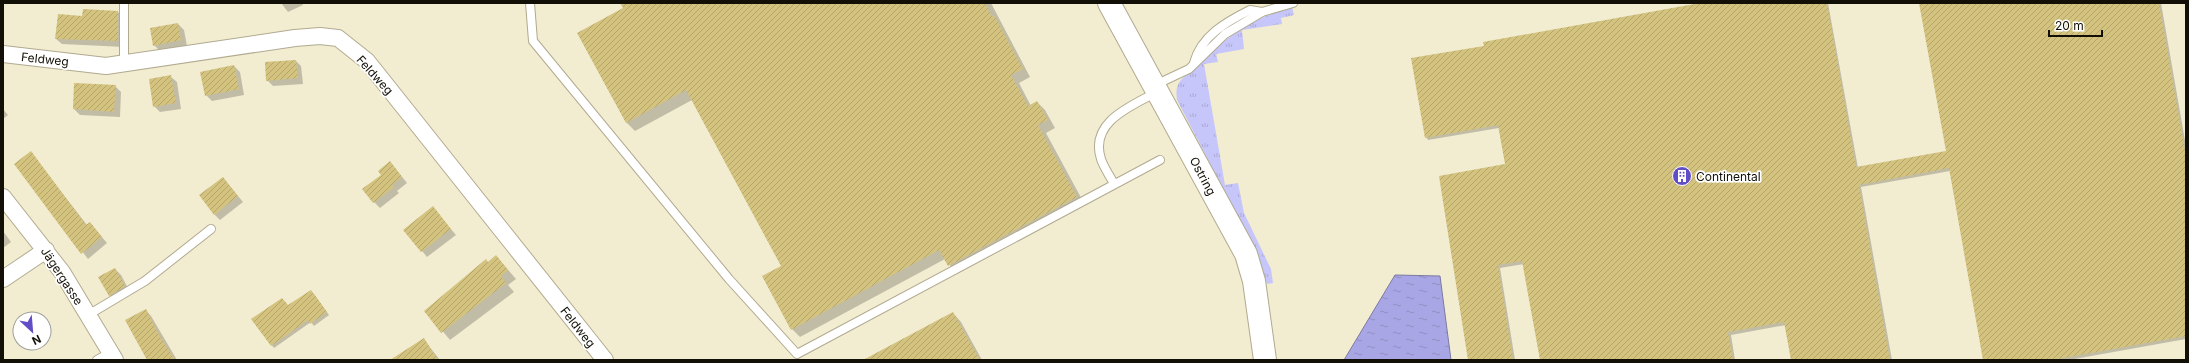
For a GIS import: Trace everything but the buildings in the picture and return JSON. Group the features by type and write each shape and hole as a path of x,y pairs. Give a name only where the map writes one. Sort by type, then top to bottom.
{"main road":[{"name":"Ostring","path":"1109,3 1157,88 1246,254 1254,281 1265,360"}],"street":[{"name":"Feldweg","path":"3,54 106,66 295,38 320,36 338,38 367,61 605,360"},
{"name":"Jägergasse","path":"3,197 46,250 113,356"},
{"path":"3,279 46,250"}],"lane":[{"path":"124,3 124,63"},
{"path":"530,3 533,41 729,279 797,354 1160,160"},
{"path":"1114,184 1101,159 1099,142 1105,124 1122,110 1189,69 1194,64 1198,49 1226,23 1250,10 1262,12 1293,3"},
{"path":"88,315 145,281 211,229"},
{"path":"97,360 113,356"}],"green space":[{"path":"1292,7 1294,15 1281,18 1282,24 1242,30 1244,49 1216,54 1218,62 1204,64 1225,185 1238,183 1244,213 1271,269 1273,283 1267,284 1256,252 1177,100 1177,88 1181,80 1240,29 1277,11"}],"water":[{"path":"1395,275 1440,276 1451,360 1344,360"}],"place":[{"name":"Continental","path":"1682,176"}]}
